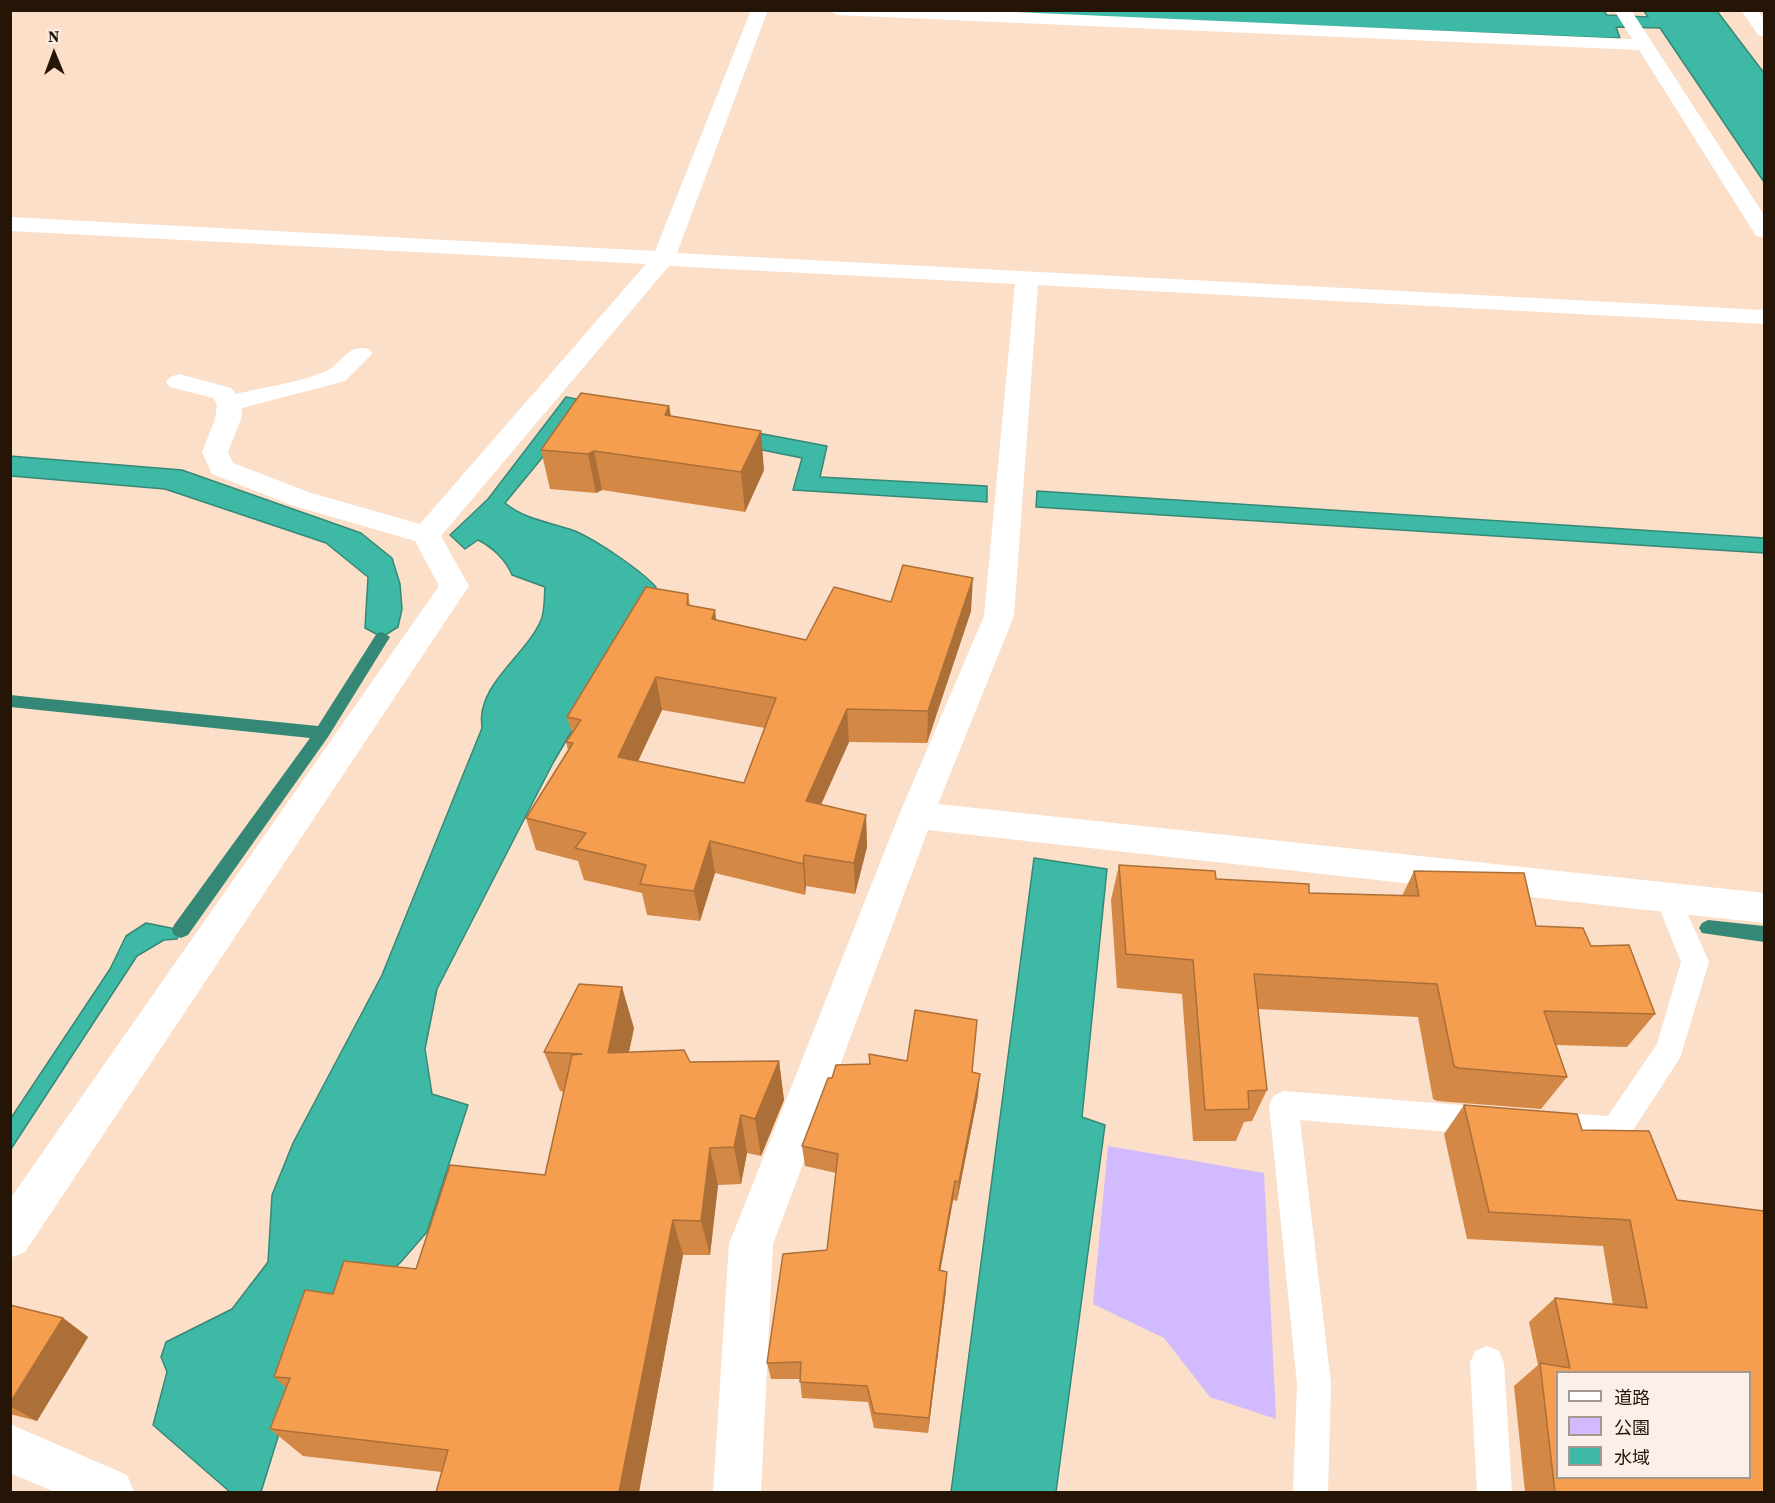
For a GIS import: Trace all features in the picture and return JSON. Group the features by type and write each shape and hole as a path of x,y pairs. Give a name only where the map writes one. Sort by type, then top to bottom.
{"street":[{"path":"426,535 663,259 760,10"},
{"path":"837,10 1642,39"},
{"path":"1623,12 1764,231"},
{"path":"1755,13 1764,31"},
{"path":"10,224 1027,280 1764,317"},
{"path":"737,1492 751,1244 916,815 999,616 1027,280"},
{"path":"230,403 336,376 360,354"},
{"path":"10,1237 454,586 426,535 301,499 222,468 215,452 228,418 230,403 222,393 179,382"},
{"path":"916,815 1669,900 1764,908"},
{"path":"10,1448 110,1492"}],"lane":[{"path":"1311,1492 1314,1384 1284,1105 1615,1131 1670,1049 1695,962 1669,900"},
{"path":"1486,1363 1495,1492"}],"green space":[{"path":"1108,1146 1264,1173 1276,1419 1210,1397 1164,1338 1093,1304"}],"water":[{"path":"1603,10 1607,15 1648,17 1644,11 1717,11 1764,73 1764,182 1660,28 1616,27 1620,38 1605,38 947,11"},
{"path":"566,397 827,446 820,477 987,486 987,502 793,490 802,458 579,413 505,503 530,517 584,535 629,564 656,587 553,763 437,989 425,1049 432,1094 468,1105 427,1232 400,1263 328,1325 291,1395 261,1492 230,1492 153,1425 167,1372 161,1357 166,1342 232,1309 268,1262 272,1195 293,1143 382,975 482,728 482,712 486,698 541,620 545,587 512,575 498,554 478,540 465,549 450,535 488,499"},
{"path":"10,456 182,470 361,533 392,558 400,584 402,609 398,627 382,637 365,628 368,577 326,543 165,489 11,476"},
{"path":"1037,491 1764,538 1764,553 1036,507"},
{"path":"1034,858 1107,869 1082,1117 1105,1125 1056,1492 951,1492"},
{"path":"146,923 181,930 177,939 164,940 137,956 11,1149 11,1118 110,969 126,936"}],"building":[{"path":"581,393 669,406 665,415 761,431 741,472 594,451 588,454 541,450"},
{"path":"903,565 973,578 928,711 847,709 806,801 866,815 854,863 804,855 803,864 710,841 694,891 640,884 646,865 575,848 586,833 526,818 573,743 566,742 581,720 567,717 646,587 688,594 687,605 715,610 712,619 806,640 834,587 891,602","holes":["656,677 776,698 744,783 618,757"]},
{"path":"1119,865 1215,871 1216,879 1309,884 1309,893 1419,896 1414,871 1524,873 1536,926 1583,928 1591,946 1629,945 1655,1014 1544,1011 1567,1077 1458,1068 1454,1066 1437,984 1254,974 1267,1090 1248,1091 1249,1109 1205,1110 1193,960 1126,954"},
{"path":"579,984 622,987 608,1053 684,1050 690,1062 779,1061 755,1119 741,1115 734,1147 710,1148 701,1221 673,1220 619,1492 436,1492 448,1450 270,1429 290,1378 274,1377 305,1290 333,1294 344,1261 416,1269 450,1165 545,1175 572,1055 582,1054 544,1052"},
{"path":"915,1010 977,1020 972,1072 980,1074 959,1182 955,1181 939,1270 947,1272 929,1418 874,1413 867,1386 800,1382 801,1362 767,1363 783,1254 827,1250 838,1154 802,1146 828,1078 832,1078 836,1065 870,1064 869,1054 907,1061"},
{"path":"1464,1105 1577,1114 1582,1130 1649,1131 1677,1200 1764,1211 1764,1492 1555,1492 1540,1363 1570,1368 1555,1298 1647,1308 1630,1220 1489,1212"},
{"path":"10,1305 63,1318 10,1403"}],"waterway":[{"path":"322,733 382,637"},
{"path":"10,701 322,733"},
{"path":"181,930 322,733"},
{"path":"1708,928 1764,934"}]}
